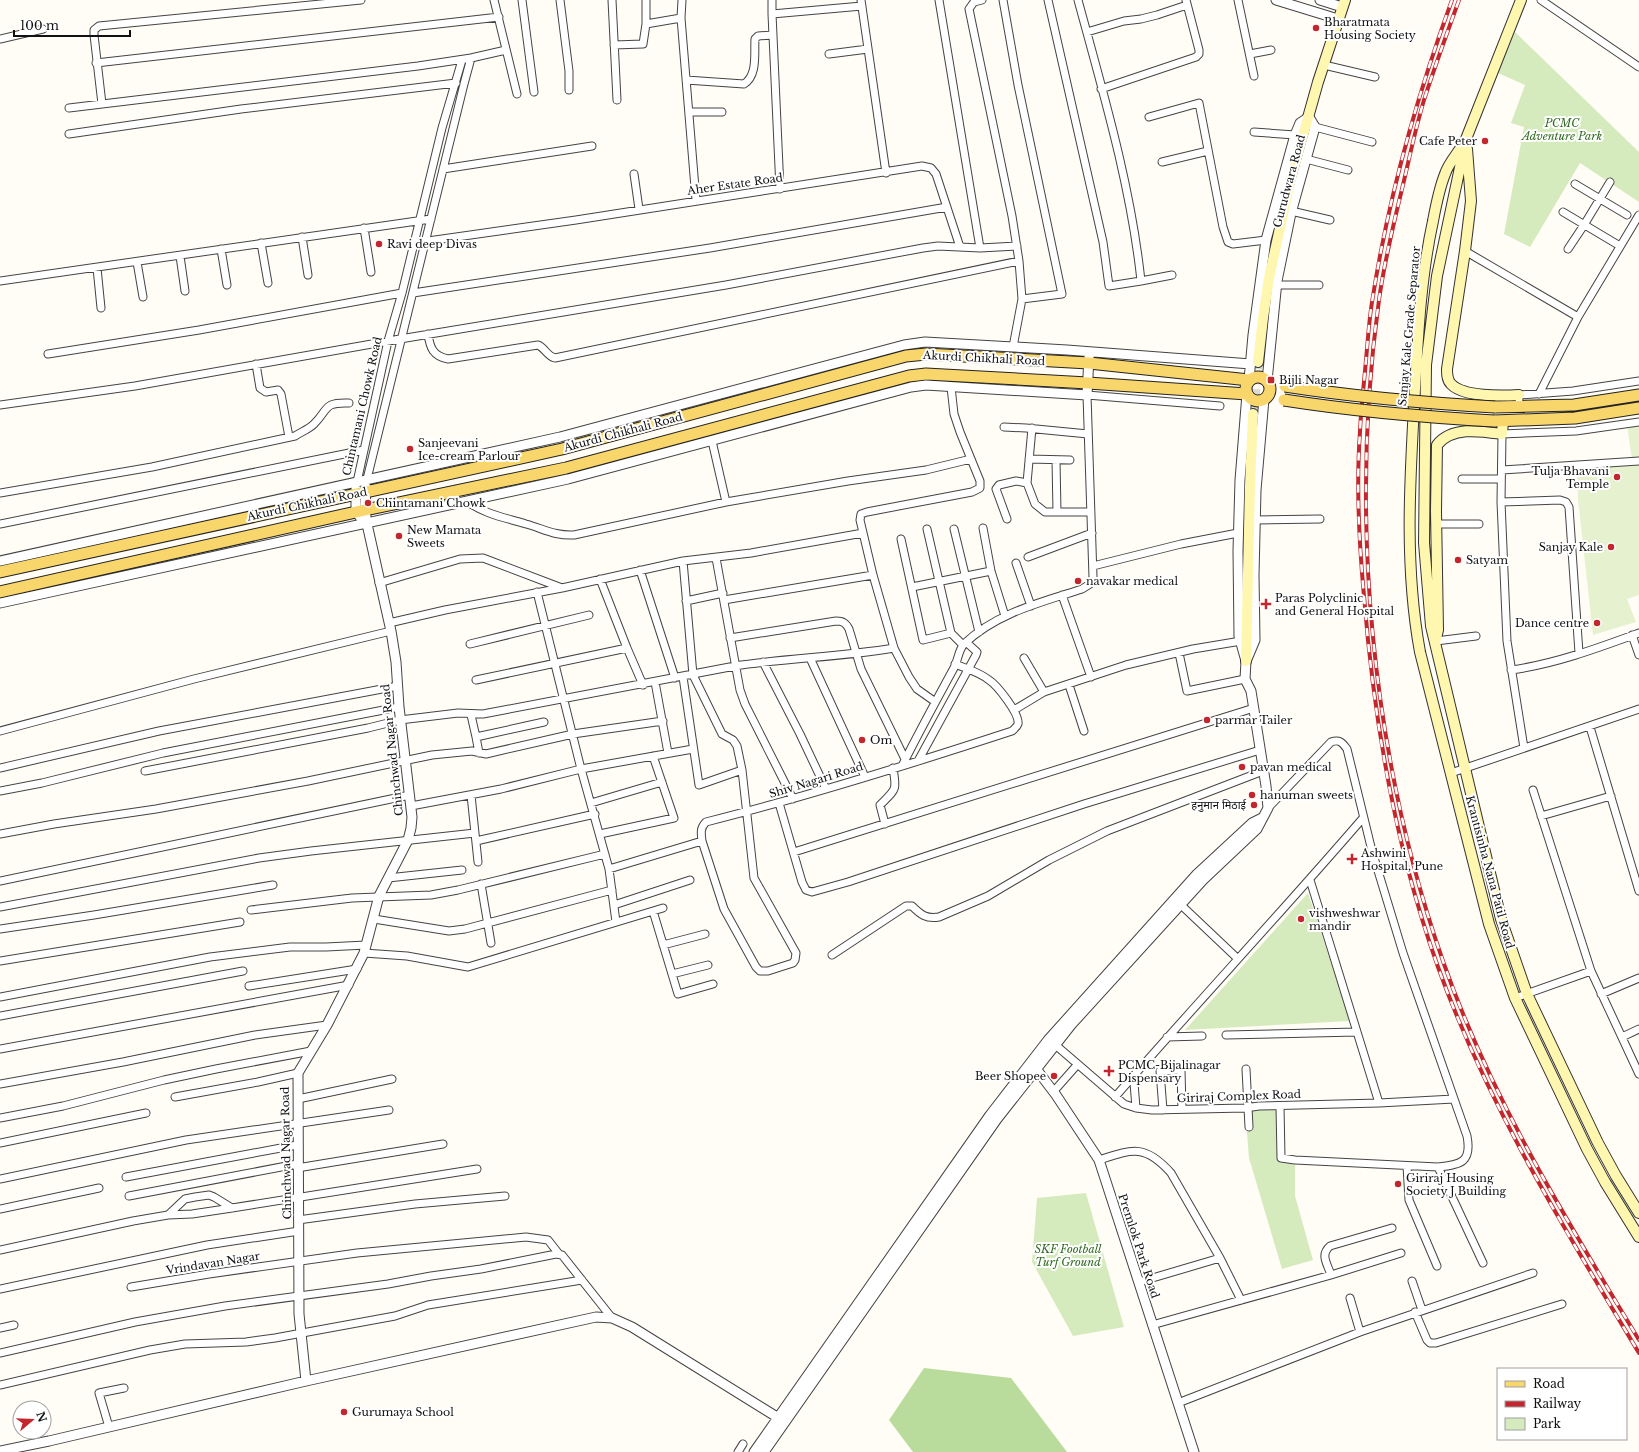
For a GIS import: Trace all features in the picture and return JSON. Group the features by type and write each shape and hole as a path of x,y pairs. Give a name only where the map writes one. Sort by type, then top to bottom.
{"main road":[{"path":"1519,395 1496,396 1465,391 1451,384 1448,378 1447,369 1465,251 1470,201 1466,139 1521,0"},
{"path":"1255,363 1275,247 1291,178 1338,19 1344,4"},
{"name":"Sanjay Kale Grade Separator","path":"1435,644 1431,626 1424,543 1426,366 1437,276 1466,139"},
{"name":"Sanjay Kale Grade Separator","path":"1420,652 1416,630 1409,545 1409,505 1417,343 1428,245 1439,191 1446,172 1466,139"},
{"name":"Akurdi Chikhali Road","path":"0,572 562,449 906,356 926,354 1089,363 1249,380"},
{"name":"Akurdi Chikhali Road","path":"0,592 360,511 566,468 909,376 926,374 1247,394"},
{"path":"1639,395 1574,405 1495,407 1415,402 1345,395 1268,383 1261,377 1257,376 1249,380 1246,386 1247,394 1253,400 1257,401 1264,399 1284,400 1344,409 1414,416 1499,421 1575,418 1639,408"},
{"path":"1264,399 1269,393 1268,383"},
{"path":"1246,661 1253,414"},
{"path":"1435,644 1438,630 1436,524 1437,445 1445,437 1459,432 1502,434 1499,421"},
{"path":"1416,630 1431,626"},
{"name":"Krantisinha Nana Patil Road","path":"1435,644 1464,770 1501,919 1527,994 1598,1143 1639,1213"},
{"name":"Krantisinha Nana Patil Road","path":"1420,652 1489,924 1515,998 1587,1149 1639,1238"}],"street":[{"path":"102,104 96,63 94,30 99,26 362,0"},
{"path":"494,0 517,94"},
{"path":"522,0 534,92"},
{"path":"560,0 569,71 569,90"},
{"path":"612,0 616,100"},
{"path":"614,45 643,44 646,24 646,0"},
{"path":"682,0 681,18 696,200"},
{"path":"772,0 780,188"},
{"path":"940,0 980,248"},
{"path":"982,0 974,2 970,9 1012,216 1019,261 1022,299 1013,347"},
{"path":"1003,0 1018,85 1062,294 1022,299"},
{"path":"1048,0 1103,242 1109,286 1172,275"},
{"path":"1078,0 1112,128 1137,242 1141,281"},
{"path":"1238,0 1254,76"},
{"path":"1276,0 1338,19"},
{"path":"1320,0 1344,4"},
{"path":"1541,0 1639,67"},
{"path":"772,14 861,3 886,173"},
{"path":"1086,32 1124,21 1157,15 1186,3 1199,50 1199,54 1196,57 1101,89"},
{"path":"96,63 499,17"},
{"path":"646,24 681,18"},
{"path":"0,39 43,29"},
{"path":"686,80 744,84 752,75 755,39 758,36 773,35"},
{"path":"829,54 868,49"},
{"path":"69,108 462,60 506,50"},
{"path":"1250,54 1271,50"},
{"name":"Chintamani Chowk Road","path":"360,492 368,479 400,339 413,293 471,58"},
{"name":"Chintamani Chowk Road","path":"366,524 360,511 360,492 357,482 388,341 402,293 442,128 462,60"},
{"path":"1324,65 1375,77"},
{"path":"69,134 241,109 456,83"},
{"path":"1148,116 1199,103 1223,227 1228,242 1233,244 1266,240"},
{"path":"689,112 722,112"},
{"name":"Gurudwara Road","path":"1249,380 1255,363 1253,335 1266,240 1295,135 1300,123 1309,117 1315,127 1292,211 1277,285 1268,383"},
{"path":"1315,127 1372,142"},
{"path":"1254,132 1295,135"},
{"path":"443,169 592,146"},
{"path":"1162,162 1208,151"},
{"path":"1306,159 1348,170"},
{"name":"Aher Estate Road","path":"414,243 886,173 922,166 931,168 936,174 947,207"},
{"path":"634,174 639,210"},
{"path":"1568,249 1610,182"},
{"path":"1575,184 1627,215"},
{"path":"413,293 710,248 947,207 960,247"},
{"path":"1292,211 1330,220"},
{"path":"1563,212 1620,246"},
{"path":"1539,394 1578,317 1639,215"},
{"path":"0,281 431,219"},
{"path":"364,228 371,272"},
{"path":"302,237 308,275"},
{"path":"261,243 268,283"},
{"path":"0,405 135,386 428,334 726,285 923,248 938,246 980,248 1017,246"},
{"path":"221,249 227,285"},
{"path":"1465,251 1578,317"},
{"path":"180,256 185,291"},
{"path":"428,334 430,348 435,354 448,359 538,345 542,347 551,357 555,358 1019,261"},
{"path":"137,262 143,297"},
{"path":"97,268 102,308"},
{"path":"1277,285 1319,285"},
{"path":"48,354 199,330 402,293"},
{"path":"0,561 560,437 904,344 925,342 1255,363"},
{"path":"904,762 934,701 956,664 964,644 979,632 1005,616 1082,589 1090,584 1093,577 1093,566 1087,395 1089,352"},
{"path":"256,364 260,388 266,392 278,390 281,394 289,437"},
{"path":"1518,407 1519,395 1606,387 1639,381"},
{"path":"0,603 568,479 900,389 926,385 1087,395 1220,406"},
{"path":"934,701 917,689 894,648 873,575 860,520 861,514 867,512 978,490 981,484 954,414 951,387"},
{"path":"1247,394 1240,480 1238,533 1239,628 1246,661 1246,679 1251,691 1254,708 1268,808"},
{"path":"1246,661 1255,640 1256,490 1264,399"},
{"path":"0,493 152,467 295,436 314,425 327,407 336,403 349,403"},
{"path":"1524,748 1507,640 1501,502 1502,434 1576,431 1639,422"},
{"path":"1004,427 1032,428 1088,434"},
{"path":"1032,428 1026,483 1035,504 1039,509 1045,512 1091,512"},
{"path":"712,441 726,502"},
{"path":"0,524 364,450"},
{"path":"466,501 479,510 489,514 539,528 553,534 574,535 726,502 848,481 926,470 971,459"},
{"path":"1029,459 1070,460"},
{"path":"1056,460 1057,512"},
{"path":"1502,470 1639,461"},
{"path":"1462,479 1501,479"},
{"path":"1007,519 996,489 999,485 1016,481 1026,483"},
{"path":"1501,502 1560,500 1566,502 1569,507 1579,653"},
{"path":"1255,520 1320,520"},
{"name":"Chinchwad Nagar Road","path":"306,1381 302,1334 299,1261 297,1166 298,1073 327,1025 357,969 365,949 379,896 408,840 411,828 411,806 400,720 396,662 390,627 366,524"},
{"path":"1436,524 1479,524"},
{"path":"983,528 991,571 1005,616"},
{"path":"918,761 977,653 951,633 927,529"},
{"path":"954,529 964,576 979,632"},
{"path":"0,731 390,627 445,610 562,588 683,561 716,558 863,533"},
{"path":"1028,556 1092,533"},
{"path":"1093,566 1181,544 1238,533"},
{"path":"901,539 923,640 951,633"},
{"path":"379,583 460,558 473,557 482,558 562,588"},
{"path":"716,558 740,690 745,704 793,799"},
{"path":"609,869 702,841 724,909 756,967 760,971 768,971 793,963 795,960 796,953 794,947 754,878 742,770 737,746 733,740 722,734 693,675 683,561"},
{"path":"1016,563 1031,606"},
{"path":"640,570 679,677 699,785 742,770"},
{"path":"912,587 991,571"},
{"path":"686,602 873,575"},
{"path":"600,579 626,648 643,685"},
{"path":"537,592 556,662 581,769 595,814 609,869 616,922"},
{"path":"1062,595 1091,678"},
{"path":"470,644 546,624 589,615"},
{"path":"730,638 843,621 850,629 855,654 860,669 904,762"},
{"path":"1511,670 1531,668 1636,634 1639,655"},
{"path":"1435,644 1476,636"},
{"path":"956,664 976,672 991,681 1002,692 1014,710 1044,692 1091,678 1126,665 1241,641"},
{"path":"476,680 626,648"},
{"path":"145,771 368,728 400,720 458,713 471,715 518,709 735,666 855,654 894,648"},
{"path":"1179,653 1187,691 1246,679"},
{"path":"810,658 865,777"},
{"path":"1024,658 1044,692"},
{"path":"763,662 826,789"},
{"path":"656,682 668,753"},
{"path":"1069,685 1084,731"},
{"path":"0,768 159,731 398,686"},
{"path":"0,791 42,783 153,756 399,707"},
{"path":"794,852 1254,708"},
{"path":"1451,773 1464,770 1639,709"},
{"name":"Shiv Nagari Road","path":"702,841 701,830 706,822 793,799 894,768 904,762 918,761 1012,731 1018,724 1014,710"},
{"path":"471,715 479,753"},
{"path":"0,834 54,824 156,809 308,782 432,755 453,752 486,754 573,734 663,721"},
{"path":"476,737 544,722"},
{"path":"1590,726 1639,891"},
{"path":"754,1452 781,1420 997,1119 1056,1046 1071,1025 1180,904 1257,829 1268,808 1331,742 1337,740 1342,742 1347,749 1372,851 1404,954 1467,1136 1468,1154 1459,1164 1454,1166 1438,1167 1281,1158 1280,1106"},
{"path":"411,806 471,795 581,769 693,749"},
{"path":"779,803 802,882 806,890 812,892 848,882 1084,804 1260,750"},
{"path":"153,756 156,769"},
{"path":"600,834 674,818 653,756"},
{"path":"885,824 880,805 894,791 896,784 894,768"},
{"path":"832,955 906,906 912,906 924,917 931,919 939,917 988,896 1049,860 1094,837 1263,771"},
{"path":"591,802 662,782"},
{"path":"1533,790 1591,971 1639,1074"},
{"path":"0,881 410,795"},
{"path":"471,795 478,862"},
{"path":"1541,816 1611,796"},
{"path":"476,842 595,814"},
{"path":"764,1452 781,1420 990,1114 1028,1065 1048,1040 1197,874 1252,823 1262,818"},
{"path":"1115,1097 1167,1037 1310,880 1363,818"},
{"path":"0,907 259,858 311,850 476,833"},
{"path":"251,910 345,898 431,895 605,854"},
{"path":"388,878 462,870"},
{"path":"614,905 690,880"},
{"path":"1310,880 1379,1103"},
{"path":"481,884 491,944"},
{"path":"0,929 272,885"},
{"path":"374,919 449,930 465,929 612,890"},
{"path":"1180,904 1238,958"},
{"path":"0,997 210,957 290,947 365,949 468,966 663,908"},
{"path":"653,911 678,994 713,984"},
{"path":"0,961 240,922"},
{"path":"663,945 705,934"},
{"path":"672,974 708,965"},
{"path":"249,986 357,969"},
{"path":"0,1016 244,971"},
{"path":"1515,998 1591,971"},
{"path":"1601,994 1639,978"},
{"path":"0,1049 349,985"},
{"path":"0,1084 123,1062 255,1034 327,1025"},
{"path":"1622,1037 1639,1029"},
{"path":"1226,1036 1357,1032"},
{"path":"1167,1037 1202,1036"},
{"name":"Giriraj Complex Road","path":"1048,1040 1124,1104 1136,1108 1163,1110 1247,1108 1454,1100"},
{"path":"0,1118 63,1106 164,1080 311,1051"},
{"name":"Premlok Park Road","path":"1028,1065 1037,1070 1054,1091 1098,1160 1194,1452"},
{"path":"1054,1091 1077,1065"},
{"path":"1246,1069 1249,1127"},
{"path":"1163,1110 1160,1071 1181,1070 1182,1109"},
{"path":"175,1097 298,1073"},
{"path":"298,1099 392,1079"},
{"path":"1134,1083 1136,1108"},
{"path":"0,1179 186,1140 389,1110"},
{"path":"0,1143 146,1113"},
{"path":"129,1196 268,1168 297,1166 443,1144"},
{"path":"126,1177 297,1145"},
{"path":"1098,1160 1120,1153 1134,1151 1145,1152 1154,1156 1163,1163 1171,1173 1220,1258 1241,1300"},
{"path":"1407,1166 1410,1200 1437,1266"},
{"path":"1438,1167 1483,1263"},
{"path":"0,1250 133,1221 168,1215 192,1214 477,1169"},
{"path":"0,1209 99,1188"},
{"path":"168,1215 185,1199 200,1196 214,1196 232,1208"},
{"path":"298,1220 415,1204 505,1196"},
{"path":"1330,1275 1324,1254 1325,1250 1330,1246 1392,1228"},
{"path":"0,1289 207,1245 299,1231"},
{"name":"Vrindavan Nagar","path":"131,1287 299,1261 434,1245 526,1237 548,1240 612,1318"},
{"path":"1152,1325 1330,1275 1401,1253"},
{"path":"0,1353 135,1322 300,1295 388,1284 481,1269 559,1254"},
{"path":"1139,1282 1220,1258"},
{"path":"1178,1403 1360,1332 1533,1273"},
{"path":"0,1385 150,1350 186,1344 246,1342 302,1334 395,1316 428,1305 582,1280"},
{"path":"1412,1281 1427,1340 1430,1343 1436,1343 1562,1304"},
{"path":"1350,1298 1360,1332"},
{"path":"0,1451 586,1318 596,1317 612,1318 632,1327 781,1420"},
{"path":"0,1328 14,1325"},
{"path":"109,1427 99,1393 124,1388"},
{"path":"738,1452 743,1444"}],"green space":[{"name":"PCMC Adventure Park","path":"1515,32 1639,152 1639,202 1580,163 1530,247 1504,234 1524,127 1511,123 1525,85 1498,73"},
{"name":"Sanjay Kale","path":"1639,423 1639,595 1627,599 1636,622 1593,635 1578,500 1577,467 1632,460 1627,425"},
{"path":"1308,893 1350,1021 1185,1030"},
{"path":"1280,1106 1281,1157 1295,1160 1295,1196 1313,1260 1282,1269 1249,1158 1245,1108"},
{"name":"SKF Football Turf Ground","path":"1086,1193 1124,1327 1073,1336 1032,1262 1037,1198"},
{"path":"924,1368 1011,1378 1067,1452 913,1452 889,1420"}],"tunnel":[{"path":"1253,414 1258,362"}],"railway":[{"path":"1452,0 1427,73 1405,146 1387,221 1370,320 1360,423 1358,493 1359,535 1368,643 1380,737 1398,830 1410,876 1438,967 1458,1018 1503,1116 1555,1212 1639,1353"},
{"path":"1459,0 1424,100 1392,231 1383,272 1370,382 1366,466 1367,551 1373,636 1383,720 1399,803 1419,885 1444,964 1463,1014 1507,1110 1532,1157 1584,1249 1639,1340"}],"place":[{"name":"Bharatmata Housing Society","path":"1316,28"},
{"name":"Cafe Peter","path":"1485,141"},
{"name":"Ravi deep Divas","path":"379,244"},
{"name":"Bijli Nagar","path":"1271,380"},
{"name":"Sanjeevani Ice-cream Parlour","path":"410,449"},
{"name":"Tulja Bhavani Temple","path":"1617,477"},
{"name":"Chintamani Chowk","path":"368,503"},
{"name":"New Mamata Sweets","path":"399,536"},
{"name":"Sanjay Kale","path":"1611,547"},
{"name":"Satyam","path":"1458,560"},
{"name":"navakar medical","path":"1078,581"},
{"name":"Paras Polyclinic and General Hospital","path":"1266,604"},
{"name":"Dance centre","path":"1597,623"},
{"name":"parmar Tailer","path":"1207,720"},
{"name":"Om","path":"862,740"},
{"name":"pavan medical","path":"1242,767"},
{"name":"hanuman sweets","path":"1252,795"},
{"name":"हनुमान मिठाई","path":"1254,805"},
{"name":"Ashwini Hospital, Pune","path":"1352,859"},
{"name":"vishweshwar mandir","path":"1301,919"},
{"name":"PCMC-Bijalinagar Dispensary","path":"1109,1071"},
{"name":"Beer Shopee","path":"1054,1076"},
{"name":"Giriraj Housing Society J Building","path":"1398,1184"},
{"name":"Gurumaya School","path":"344,1412"}]}
